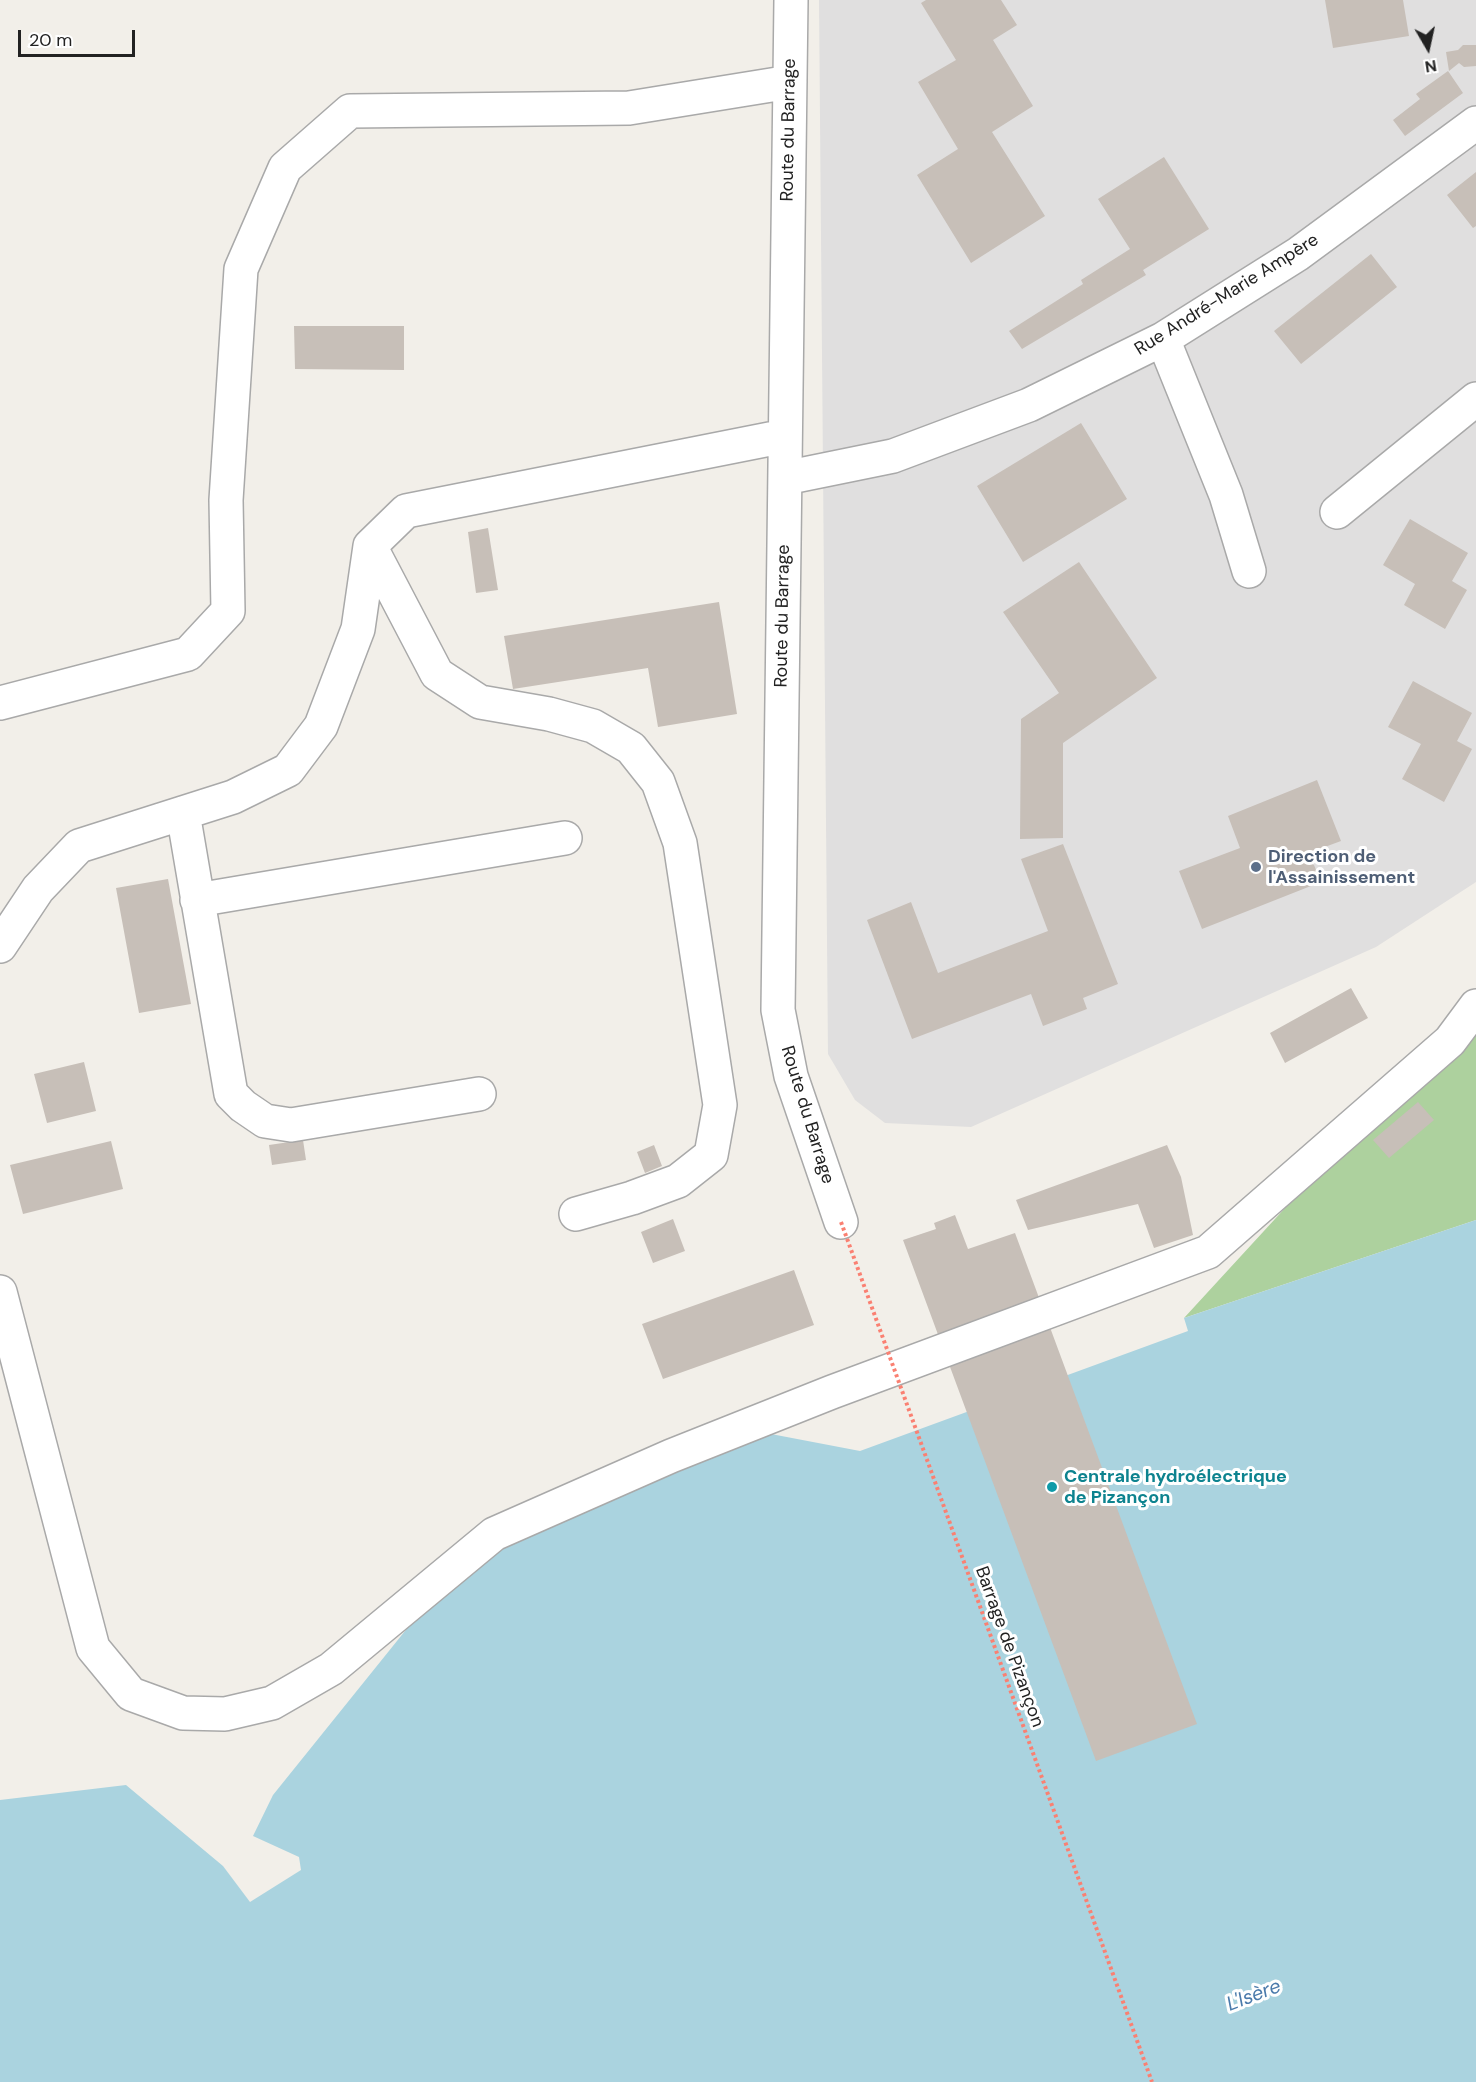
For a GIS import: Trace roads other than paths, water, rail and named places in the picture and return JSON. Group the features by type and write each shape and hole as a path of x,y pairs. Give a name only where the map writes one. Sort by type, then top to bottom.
{"street":[{"name":"Route du Barrage","path":"791,0 778,1010 791,1076 841,1222"},
{"path":"0,703 188,654 228,611 226,500 241,269 285,168 350,111 629,108 790,82"},
{"name":"Rue André-Marie Ampère","path":"785,478 893,456 1029,405 1162,339 1298,254 1476,123"},
{"path":"1162,339 1226,495 1249,571"},
{"path":"1337,512 1476,399"},
{"path":"0,946 38,889 79,846 233,797 288,770 321,726 358,629 370,546 406,511 785,435"},
{"path":"370,546 437,674 480,702 549,714 593,726 631,748 658,782 680,843 720,1105 711,1155 678,1181 632,1198 576,1214"},
{"path":"183,813 231,1094 265,1121 291,1125 479,1094"},
{"path":"197,900 565,838"},
{"path":"0,1292 93,1648 131,1694 183,1713 225,1714 272,1704 331,1669 494,1534 670,1456 832,1392 1208,1252 1449,1041 1476,1006"}],"water":[{"name":"L'Isère","path":"1476,1220 1476,2082 0,2082 0,1800 126,1785 223,1866 250,1902 301,1870 299,1857 253,1836 273,1795 467,1554 771,1434 860,1451 1188,1331 1184,1318"}],"place":[{"name":"Direction de l'Assainissement","path":"1256,867"},
{"name":"Centrale hydroélectrique de Pizançon","path":"1052,1487"}]}
